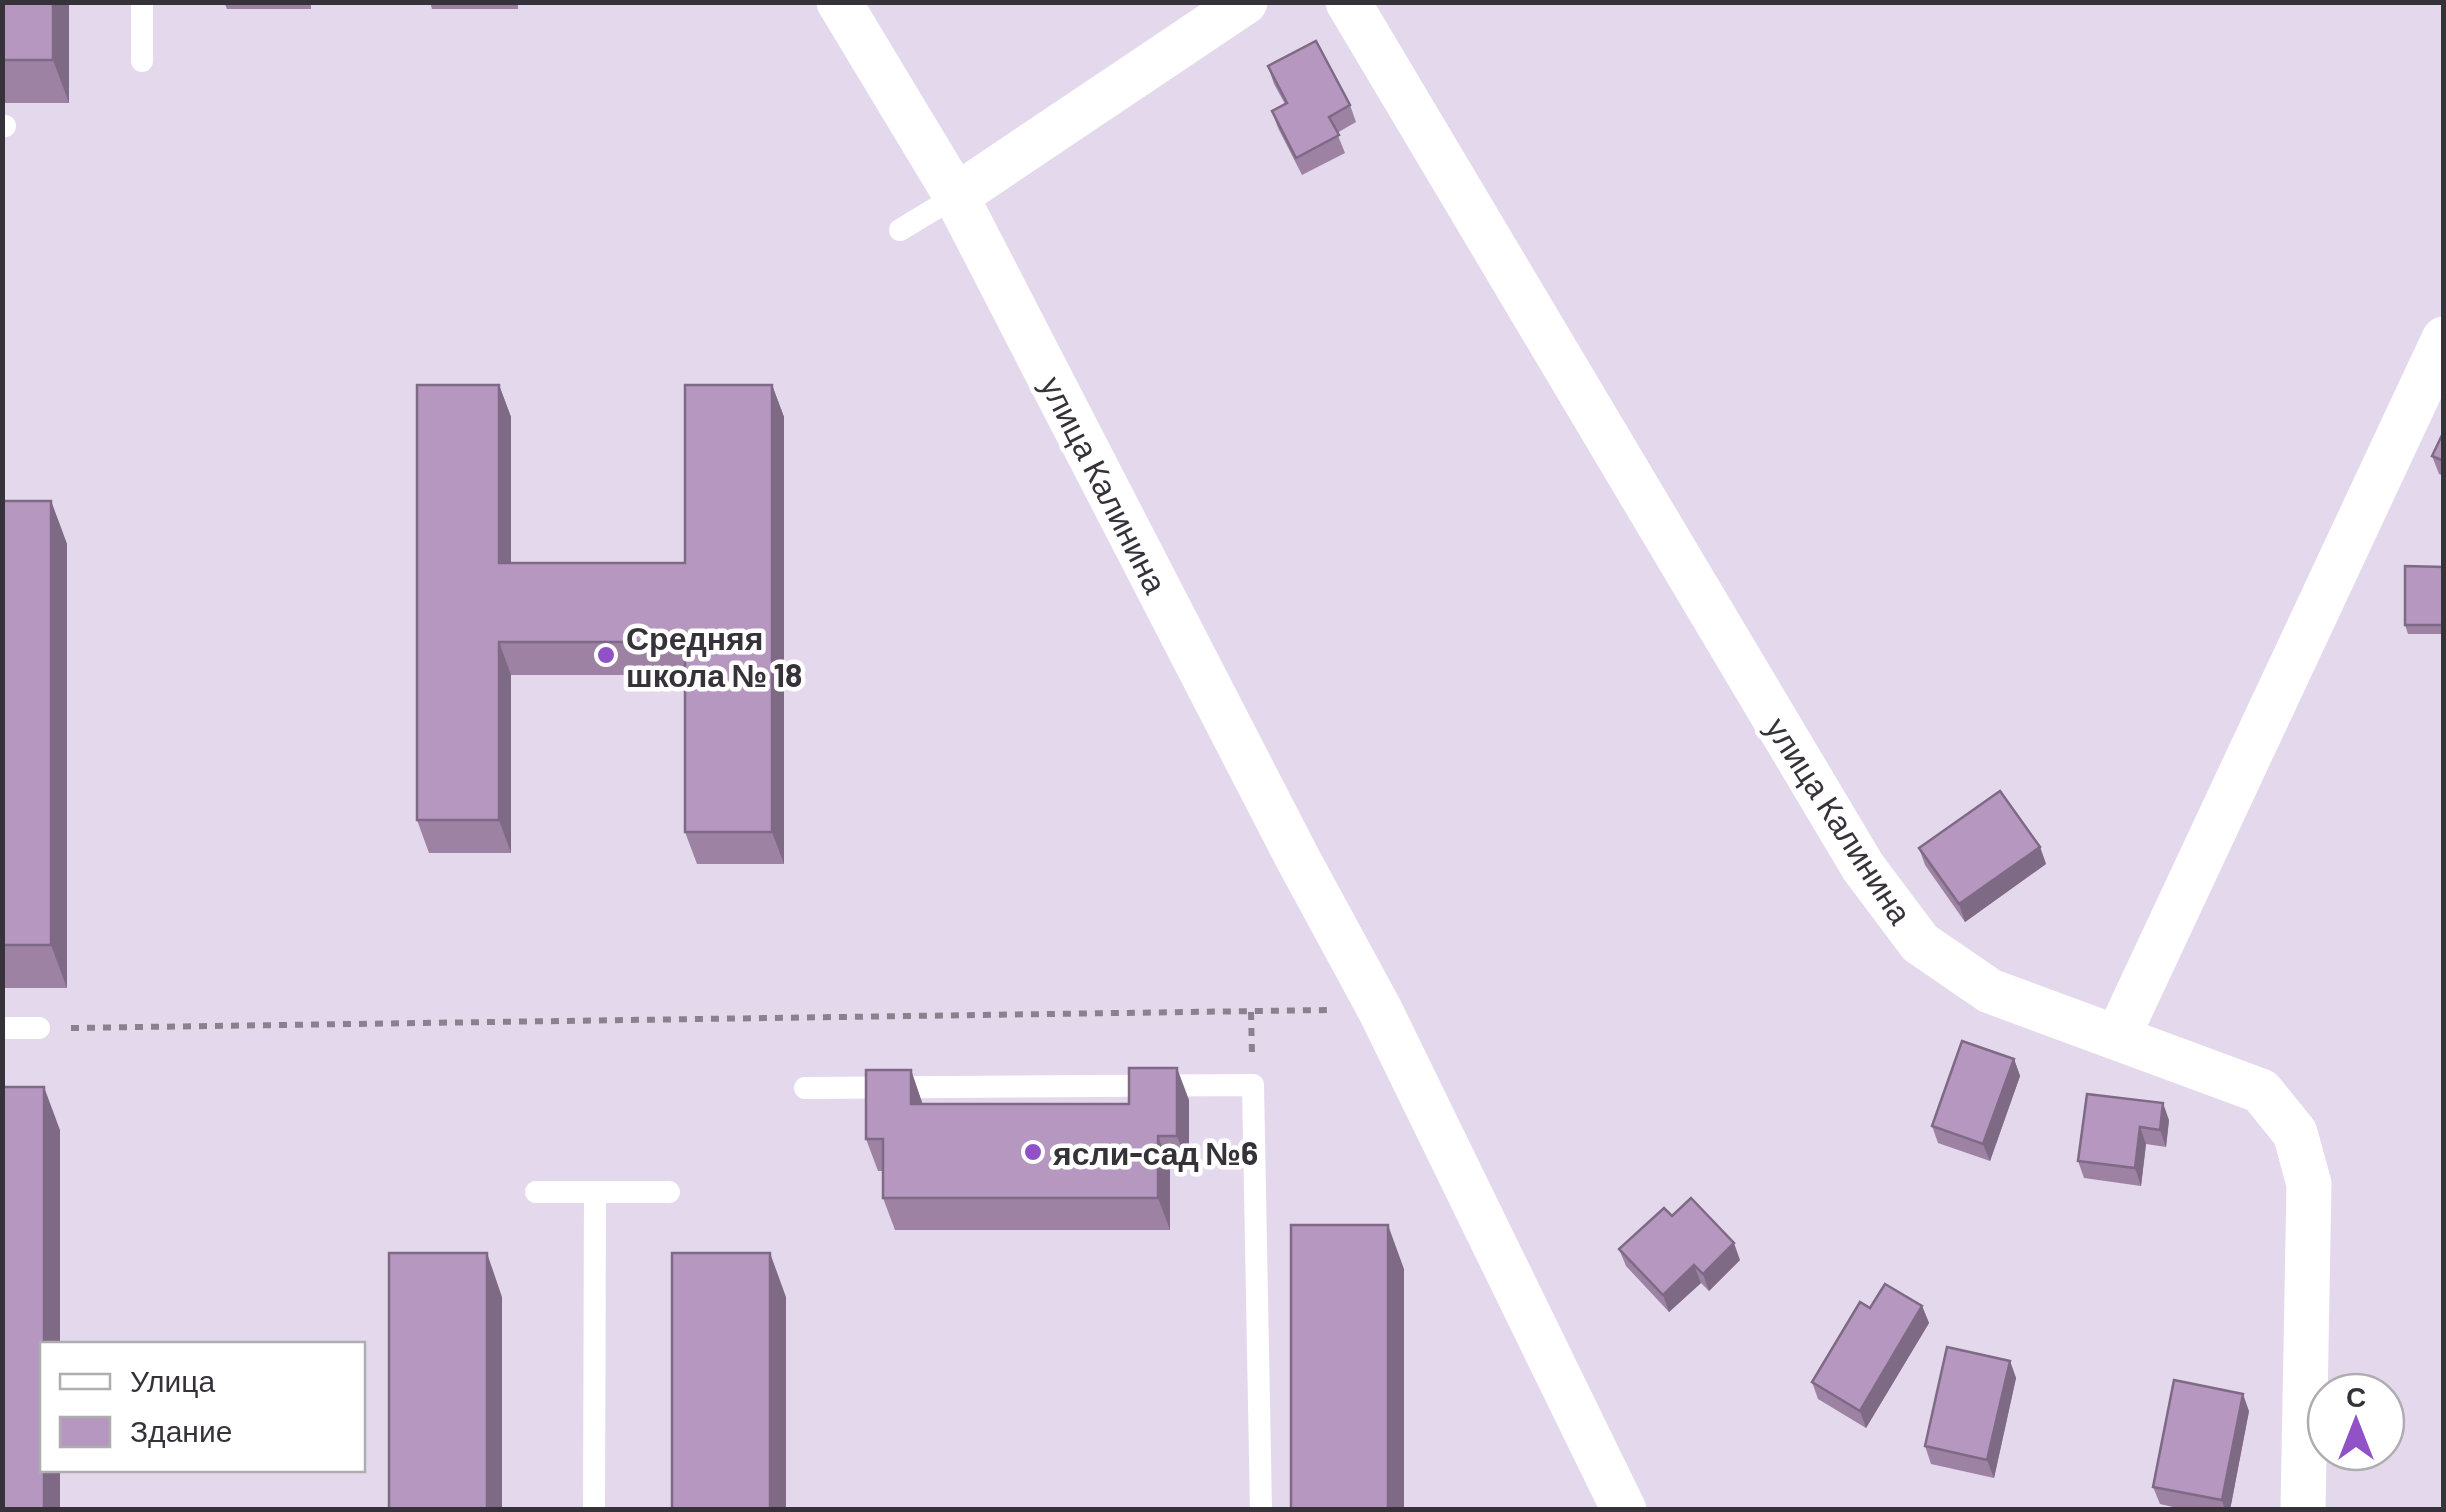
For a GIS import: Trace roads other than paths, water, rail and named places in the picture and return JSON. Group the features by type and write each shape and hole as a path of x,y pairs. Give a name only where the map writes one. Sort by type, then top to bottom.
{"street":[{"name":"улица Калинина","path":"839,2 956,196 1380,1010 1624,1510"},
{"path":"956,196 1245,2"},
{"name":"улица Калинина","path":"1348,2 1863,867 1920,943 1990,991 2261,1090 2295,1133 2309,1184 2304,1510"},
{"path":"2118,1036 2444,339"}],"lane":[{"path":"142,2 142,60"},
{"path":"900,230 956,196"},
{"path":"2,1028 40,1028"},
{"path":"806,1088 1253,1086 1261,1510"},
{"path":"536,1192 669,1192"},
{"path":"594,1192 594,1510"}],"place":[{"name":"Средняя школа № 18","path":"606,655"},
{"name":"ясли-сад №6","path":"1033,1152"}]}
